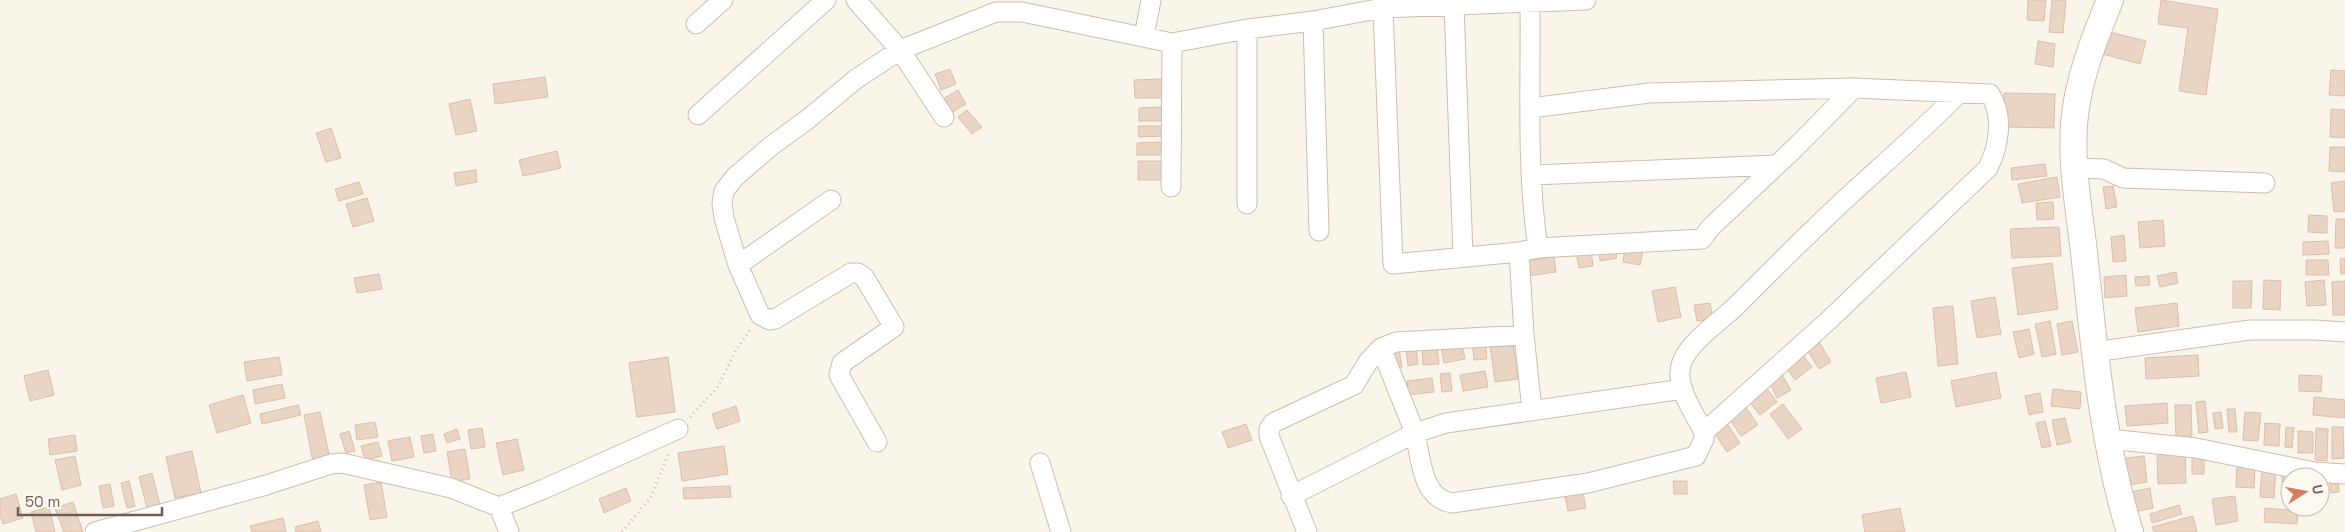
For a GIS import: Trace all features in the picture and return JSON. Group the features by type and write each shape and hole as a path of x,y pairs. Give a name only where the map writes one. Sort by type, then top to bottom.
{"street":[{"path":"696,24 724,0"},
{"path":"698,115 826,0"},
{"path":"856,0 900,50 944,117"},
{"path":"1144,37 1151,0"},
{"path":"877,442 839,375 842,363 894,327 864,278 858,272 851,273 775,319 770,320 760,315 738,265 722,203 724,191 735,177 770,146 808,119 856,79 900,50 996,12 1022,12 1172,43 1247,29 1313,21 1384,8 1586,0"},
{"path":"2110,0 2085,70 2077,102 2073,156 2094,352 2118,493 2130,532"},
{"path":"1530,3 1532,175 1534,221 1538,248"},
{"path":"1454,4 1463,256"},
{"path":"1384,8 1393,264 1519,252 1538,248 1702,239 1711,227 1777,165 1854,88"},
{"path":"1313,21 1319,231"},
{"path":"1247,29 1247,204"},
{"path":"1171,187 1172,43"},
{"path":"1531,108 1649,93 1854,88 1990,94 1998,106 1998,144 1988,168 1828,321 1704,432"},
{"path":"1381,348 1415,433 1428,487 1438,500 1452,503 1588,484 1696,456 1704,439 1704,432 1683,389 1680,374 1682,361 1700,336 1727,314 1841,203 1921,132 1959,93"},
{"path":"1532,175 1777,165"},
{"path":"2075,168 2104,169 2123,178 2265,183"},
{"path":"738,265 830,200"},
{"path":"1519,252 1524,335 1532,410"},
{"path":"2094,352 2250,330 2345,332"},
{"path":"1307,532 1268,436 1269,429 1273,423 1354,385 1368,362 1381,348 1396,342 1524,335"},
{"path":"1291,496 1415,433 1446,423 1683,389"},
{"path":"95,532 263,486 331,464 342,463 451,488 499,507 678,429"},
{"path":"2108,439 2196,448 2314,472 2345,474"},
{"path":"1040,462 1061,532"},
{"path":"499,507 509,532"}],"building":[{"path":"2028,0 2046,0 2044,21 2027,20"},
{"path":"2052,0 2066,0 2063,33 2049,32"},
{"path":"2161,0 2218,9 2206,95 2179,91 2188,28 2158,24"},
{"path":"2101,30 2146,41 2140,64 2095,52"},
{"path":"2038,41 2055,44 2053,67 2035,64"},
{"path":"950,69 956,84 941,90 935,74"},
{"path":"2331,70 2345,71 2345,96 2329,95"},
{"path":"545,77 548,97 495,104 493,84"},
{"path":"1162,79 1163,98 1135,98 1134,80"},
{"path":"958,90 966,104 951,113 943,99"},
{"path":"2004,93 2055,94 2054,128 2004,127"},
{"path":"470,99 477,131 456,135 449,104"},
{"path":"1162,107 1162,121 1139,121 1139,108"},
{"path":"2331,109 2345,110 2345,138 2330,137"},
{"path":"967,110 982,127 972,134 958,117"},
{"path":"1138,126 1163,126 1163,136 1139,137"},
{"path":"331,128 341,158 326,162 316,133"},
{"path":"1164,142 1164,155 1137,155 1137,143"},
{"path":"2330,147 2345,147 2345,172 2329,171"},
{"path":"557,151 561,168 523,176 519,160"},
{"path":"1138,161 1162,161 1163,180 1138,180"},
{"path":"2045,164 2047,176 2012,180 2011,168"},
{"path":"476,170 477,182 456,186 454,173"},
{"path":"2057,177 2060,197 2022,203 2018,184"},
{"path":"2345,181 2345,211 2334,212 2331,183"},
{"path":"359,182 363,194 339,201 335,189"},
{"path":"2113,186 2117,207 2106,209 2103,187"},
{"path":"367,198 374,221 353,227 346,204"},
{"path":"2053,202 2054,219 2037,220 2036,203"},
{"path":"2309,215 2327,216 2327,233 2308,232"},
{"path":"2336,219 2345,219 2345,248 2335,248"},
{"path":"2163,220 2165,246 2140,248 2138,222"},
{"path":"2059,227 2061,256 2012,258 2010,229"},
{"path":"2124,235 2126,261 2113,262 2111,237"},
{"path":"2328,241 2329,254 2303,255 2303,242"},
{"path":"1615,248 1617,258 1600,261 1599,250"},
{"path":"1625,248 1643,251 1640,265 1623,262"},
{"path":"1591,250 1593,266 1579,268 1576,252"},
{"path":"1554,257 1556,272 1527,276 1525,261"},
{"path":"2345,258 2345,274 2341,274 2340,259"},
{"path":"2306,260 2328,260 2329,275 2306,275"},
{"path":"2052,263 2058,309 2018,315 2012,268"},
{"path":"2176,272 2178,283 2160,287 2157,276"},
{"path":"379,274 382,289 357,293 354,278"},
{"path":"2126,275 2127,296 2105,298 2104,277"},
{"path":"2149,276 2150,285 2136,286 2135,277"},
{"path":"2264,280 2281,281 2280,310 2263,309"},
{"path":"2324,280 2326,305 2307,306 2305,282"},
{"path":"2233,281 2252,281 2251,308 2233,308"},
{"path":"2345,281 2345,315 2333,315 2332,282"},
{"path":"1675,287 1681,317 1658,322 1652,291"},
{"path":"1995,297 2001,334 1977,338 1971,301"},
{"path":"1710,303 1713,319 1697,321 1694,305"},
{"path":"2177,303 2179,326 2138,332 2135,308"},
{"path":"1953,306 1958,364 1938,366 1933,308"},
{"path":"2050,321 2056,354 2042,357 2035,324"},
{"path":"2072,321 2078,352 2062,355 2057,324"},
{"path":"2029,329 2034,354 2019,358 2013,332"},
{"path":"1512,336 1518,379 1495,382 1489,339"},
{"path":"1485,339 1487,359 1474,360 1472,340"},
{"path":"1818,340 1831,362 1819,369 1806,348"},
{"path":"1462,344 1465,359 1444,363 1441,347"},
{"path":"1437,346 1439,364 1423,365 1422,348"},
{"path":"1416,347 1418,364 1408,366 1406,348"},
{"path":"1399,350 1402,367 1391,369 1389,352"},
{"path":"1803,355 1812,367 1795,380 1786,367"},
{"path":"2198,355 2199,376 2146,379 2145,358"},
{"path":"279,357 282,375 247,381 244,362"},
{"path":"668,357 675,412 637,417 629,363"},
{"path":"48,370 54,395 30,401 24,376"},
{"path":"1485,371 1488,387 1463,391 1460,375"},
{"path":"1906,372 1911,397 1881,403 1876,378"},
{"path":"1996,372 2001,398 1956,407 1951,381"},
{"path":"1450,373 1452,391 1442,392 1440,374"},
{"path":"1781,373 1791,390 1777,398 1768,380"},
{"path":"2299,375 2322,376 2321,392 2299,391"},
{"path":"1432,378 1434,392 1408,395 1407,381"},
{"path":"282,384 285,398 255,404 253,390"},
{"path":"1766,387 1777,402 1760,415 1748,400"},
{"path":"2053,389 2081,392 2080,409 2051,406"},
{"path":"2040,393 2043,412 2029,415 2025,396"},
{"path":"243,395 251,423 217,433 209,405"},
{"path":"2314,397 2345,400 2345,418 2313,415"},
{"path":"2205,401 2208,432 2199,433 2196,402"},
{"path":"2167,403 2168,423 2127,426 2125,406"},
{"path":"1783,404 1802,429 1788,439 1770,414"},
{"path":"298,405 301,415 262,424 260,414"},
{"path":"2175,405 2191,405 2192,436 2176,436"},
{"path":"736,406 740,421 717,429 712,414"},
{"path":"1745,406 1758,425 1741,436 1728,417"},
{"path":"2227,409 2235,409 2237,432 2229,432"},
{"path":"320,412 330,459 313,462 304,415"},
{"path":"2221,412 2223,428 2215,429 2213,413"},
{"path":"2245,412 2261,413 2258,441 2243,440"},
{"path":"2065,418 2071,442 2057,445 2052,420"},
{"path":"2045,421 2051,446 2042,448 2036,423"},
{"path":"375,422 378,437 357,440 355,425"},
{"path":"2265,423 2280,424 2279,446 2264,445"},
{"path":"1246,424 1252,440 1228,448 1222,432"},
{"path":"1728,425 1740,443 1727,452 1715,434"},
{"path":"2286,427 2294,428 2292,448 2285,447"},
{"path":"2332,427 2343,427 2344,458 2332,459"},
{"path":"482,428 485,447 471,449 468,430"},
{"path":"2316,428 2328,429 2327,461 2315,460"},
{"path":"457,429 460,439 447,443 444,434"},
{"path":"349,431 355,451 346,453 340,434"},
{"path":"2298,431 2313,432 2313,453 2298,453"},
{"path":"433,434 436,451 424,453 421,436"},
{"path":"75,435 77,451 50,455 48,439"},
{"path":"410,437 414,457 392,461 388,441"},
{"path":"517,439 524,470 503,475 496,443"},
{"path":"378,442 382,456 365,460 361,446"},
{"path":"724,446 728,474 682,481 678,453"},
{"path":"465,449 470,479 452,482 447,452"},
{"path":"2185,449 2186,483 2158,484 2157,451"},
{"path":"192,451 201,493 175,498 166,457"},
{"path":"2192,453 2204,453 2204,474 2192,474"},
{"path":"75,456 81,485 62,490 55,460"},
{"path":"2144,456 2147,482 2122,486 2118,459"},
{"path":"2237,464 2255,465 2254,488 2236,487"},
{"path":"2262,467 2276,468 2274,498 2260,497"},
{"path":"152,473 160,505 147,508 139,477"},
{"path":"2338,476 2339,492 2331,493 2330,477"},
{"path":"129,481 135,506 127,508 121,483"},
{"path":"1673,481 1687,481 1687,494 1674,494"},
{"path":"381,482 387,517 370,520 364,485"},
{"path":"110,484 114,506 103,508 99,486"},
{"path":"730,486 731,497 684,499 683,488"},
{"path":"626,488 631,501 604,513 599,499"},
{"path":"1582,488 1586,508 1568,511 1564,492"},
{"path":"2150,488 2153,508 2134,512 2130,492"},
{"path":"16,494 23,518 3,524 0,515 0,499"},
{"path":"2235,496 2238,521 2216,525 2212,499"},
{"path":"73,502 83,532 64,532 55,508"},
{"path":"2179,505 2182,514 2152,523 2150,514"},
{"path":"49,507 55,532 36,532 31,512"},
{"path":"1900,508 1905,532 1865,532 1862,515"},
{"path":"2265,508 2280,509 2280,517 2298,517 2297,524 2264,522"},
{"path":"2193,516 2197,532 2154,532 2152,527"},
{"path":"283,518 286,532 252,532 250,526"},
{"path":"318,521 321,532 296,532 295,527"}]}
